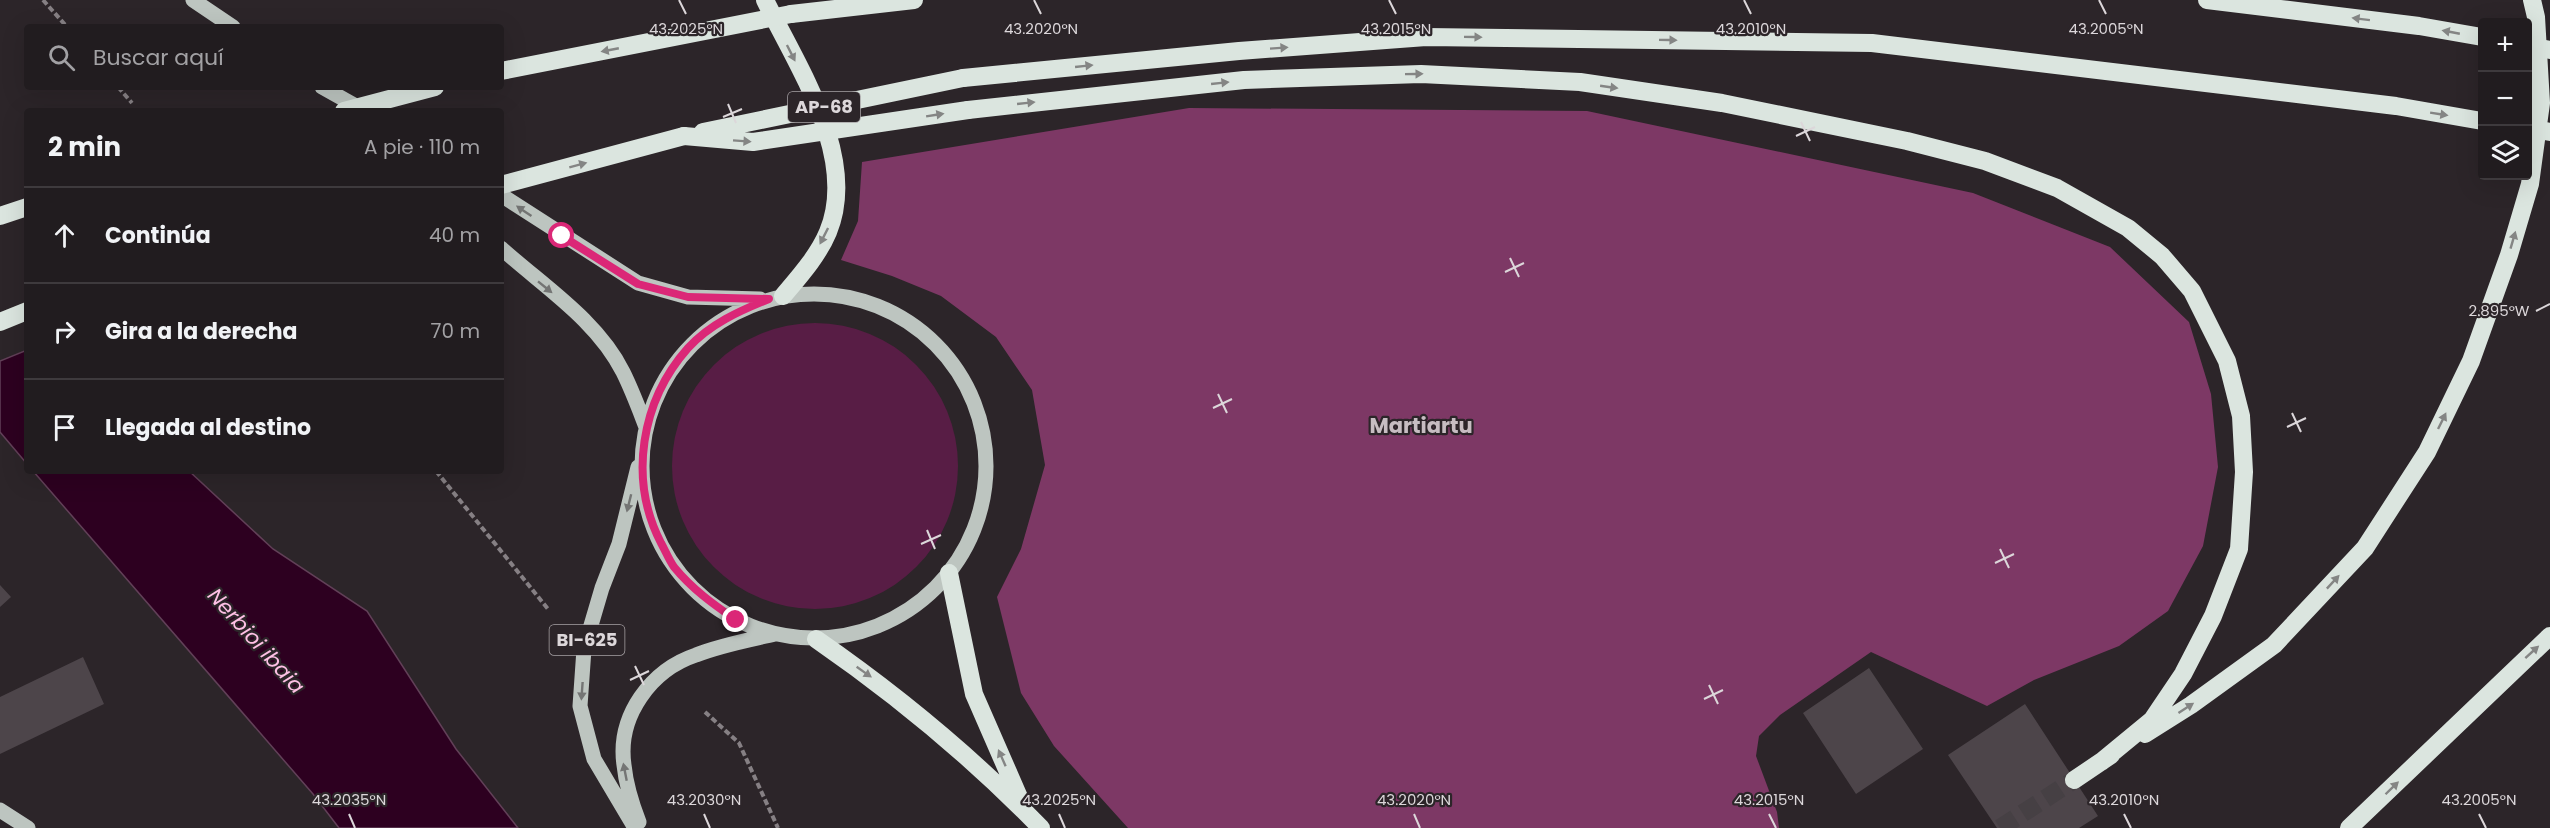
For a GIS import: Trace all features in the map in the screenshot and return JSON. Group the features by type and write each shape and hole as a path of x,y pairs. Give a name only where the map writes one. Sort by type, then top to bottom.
{"highway":[{"path":"765,0 818,105 834,154 836,201 828,233 808,266 776,298"},
{"path":"791,14 817,0"},
{"path":"504,70 791,14 914,0"},
{"path":"2207,0 2419,26 2478,37"},
{"path":"2074,780 2191,705 2274,645 2365,548 2427,452 2471,361 2509,255 2530,184 2541,103 2536,17 2532,0"},
{"name":"AP-68","path":"504,184 684,136 963,78 1239,51 1426,37 1872,43 2396,106 2478,120"},
{"path":"2532,47 2550,50"},
{"path":"684,136 753,142 968,110 1244,80 1421,74 1580,82 1722,104 1952,152 1985,161 2057,188 2128,228 2162,256 2192,291 2227,361 2241,416 2244,472 2239,549 2213,615 2183,674 2152,720 2101,762"},
{"path":"356,108 424,90"},
{"path":"2532,129 2550,132"},
{"path":"0,216 24,208"},
{"path":"0,322 24,312"},
{"path":"949,573 974,694 1025,812"},
{"path":"2349,828 2550,636"},
{"path":"816,639 877,680 925,719 1041,828"}],"main road":[{"path":"193,0 229,24"},
{"path":"323,90 342,108"},
{"path":"326,90 360,108"},
{"name":"BI-625","path":"504,197 638,284 688,297 776,298 824,294 865,301 903,319 936,345 961,378 978,416 986,456 983,498 971,538 949,573 922,601 890,621 854,634 816,639 776,634 736,620 702,596 673,565 654,529 644,488 643,446"},
{"path":"504,250 573,308 598,335 623,371 646,427"},
{"name":"BI-625","path":"635,828 594,759 580,706 585,649 602,588 618,544 646,427 656,398 670,370 690,346 713,326 740,310 776,298"},
{"name":"BI-625","path":"640,828 631,801 623,763 625,737 632,712 643,690 665,670 694,655 776,634"},
{"path":"0,810 28,828"}],"path":[{"path":"43,0 64,24"},
{"path":"121,90 132,103"},
{"path":"438,474 548,609"},
{"path":"705,712 739,743 778,828"}],"shaded area":[{"path":"1189,108 1587,111 1973,193 2110,247 2189,322 2211,394 2218,467 2203,546 2168,611 2119,646 2034,680 1987,706 1871,652 1780,715 1759,736 1756,756 1777,812 1779,828 1128,828 1054,746 1021,693 997,597 1021,549 1045,465 1032,390 996,337 941,296 892,276 841,260 858,221 862,162"},
{"path":"815,323 843,326 870,334 894,347 916,365 934,387 947,411 955,438 958,466 955,494 947,521 934,545 916,567 894,585 870,598 843,606 815,609 787,606 760,598 736,585 714,567 696,545 683,521 675,494 672,466 675,438 683,411 696,387 714,365 736,347 760,334 787,326"}],"water":[{"path":"24,351 24,460 0,432 0,361"},
{"name":"Nerbioi ibaia","path":"36,474 192,474 273,549 367,611 456,749 518,828 339,828 313,794"}],"building":[{"path":"0,585 11,597 0,607"},
{"path":"83,657 104,704 0,754 0,697"},
{"path":"1869,668 1923,749 1856,794 1803,713"},
{"path":"2025,704 2098,816 2079,828 1997,828 1948,755"}],"tunnel":[{"path":"2000,828 2074,780"}],"district":[{"name":"Martiartu","path":"1421,426"}],"route":[{"path":"562,236 638,284 688,297 769,299 740,310 713,326 690,346 670,370 656,398 646,427 643,446 644,488 654,529 673,565 702,596 736,620"}]}
